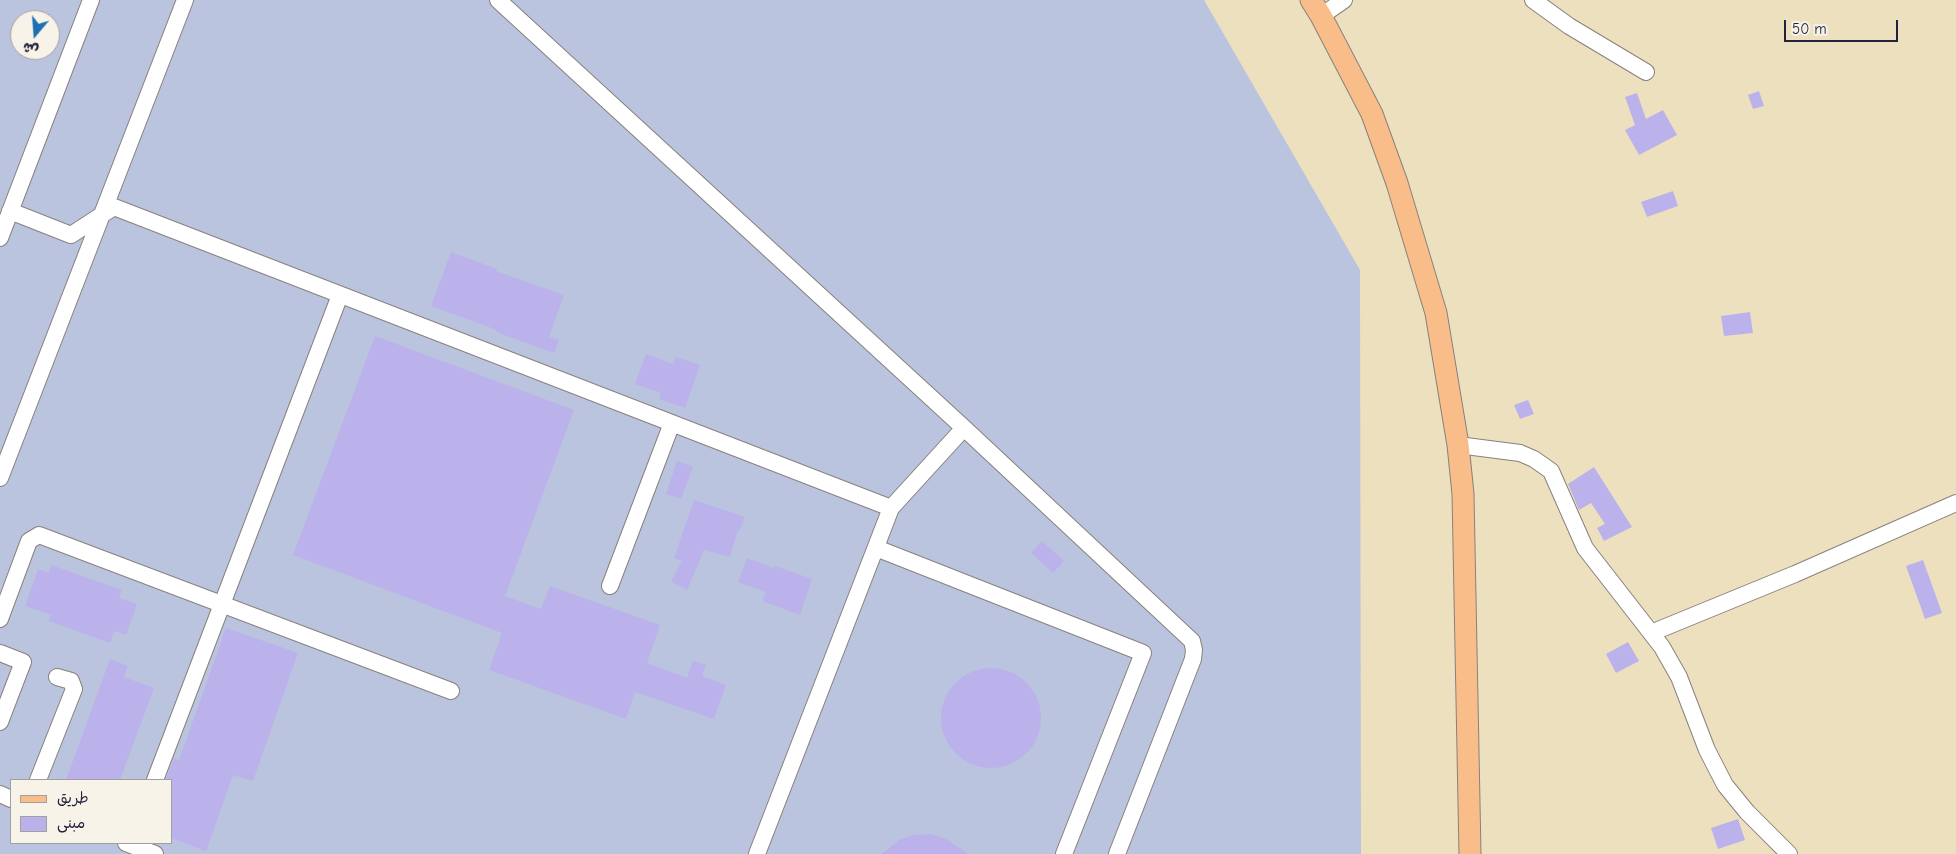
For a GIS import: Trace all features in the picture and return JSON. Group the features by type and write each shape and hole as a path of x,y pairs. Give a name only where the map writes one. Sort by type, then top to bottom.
{"main road":[{"path":"1316,8 1372,114 1397,183 1436,313 1458,445 1463,503 1470,854"}],"street":[{"path":"0,238 91,0"},
{"path":"0,478 185,0"},
{"path":"498,0 964,428 1192,641 1193,659 1117,854"},
{"path":"1316,8 1344,0"},
{"path":"1533,0 1570,26 1646,72"},
{"path":"10,211 71,235 114,207 892,508"},
{"path":"155,779 340,295"},
{"path":"610,586 672,423"},
{"path":"757,854 892,508 964,428"},
{"path":"1458,445 1520,453 1534,458 1551,471 1585,548 1651,633 1679,677 1707,750 1725,785 1789,854"},
{"path":"1651,633 1796,574 1956,503"},
{"path":"0,619 29,541 40,535 451,691"},
{"path":"876,548 1143,653 1064,854"},
{"path":"0,653 23,662 0,722"},
{"path":"38,779 74,689 71,681 57,676"},
{"path":"129,846 155,854"}],"shaded area":[{"path":"0,0 1204,0 1360,270 1361,854 0,854"}],"building":[{"path":"1759,91 1764,106 1753,109 1748,95"},
{"path":"1637,93 1646,119 1663,110 1677,135 1639,155 1625,130 1635,125 1625,97"},
{"path":"1673,191 1678,206 1647,217 1641,202"},
{"path":"451,252 497,269 496,271 564,295 549,337 559,340 554,353 431,306"},
{"path":"1750,312 1753,333 1724,336 1721,316"},
{"path":"375,336 574,410 505,596 541,609 550,586 660,625 647,663 687,678 693,661 706,665 702,676 726,685 714,719 635,692 626,719 489,670 502,633 293,555"},
{"path":"646,354 673,364 676,357 700,365 685,408 659,399 661,393 635,384"},
{"path":"1528,400 1534,414 1520,419 1514,405"},
{"path":"677,461 693,467 681,499 666,494"},
{"path":"1594,467 1632,527 1604,541 1597,528 1605,524 1591,503 1579,510 1568,484"},
{"path":"694,500 745,517 738,530 730,557 704,550 687,590 671,581 682,561 674,558"},
{"path":"1042,541 1064,561 1053,573 1031,553"},
{"path":"747,558 812,579 800,615 762,601 766,592 738,582"},
{"path":"1923,560 1942,613 1925,619 1906,566"},
{"path":"51,565 122,590 119,598 137,604 126,635 114,631 110,643 49,621 51,615 25,606 38,569 49,573"},
{"path":"226,628 298,653 253,781 233,775 206,851 172,838 172,779 166,779 174,758 179,760"},
{"path":"1628,642 1639,661 1616,673 1606,654"},
{"path":"110,659 128,666 124,677 154,688 120,779 66,779"},
{"path":"991,668 1010,672 1027,682 1037,699 1041,718 1037,737 1027,754 1010,764 991,768 972,764 955,754 945,737 941,718 945,699 955,682 972,672"},
{"path":"1738,819 1745,840 1718,849 1711,828"},
{"path":"931,834 946,839 968,854 882,854 899,840 914,835"}]}
